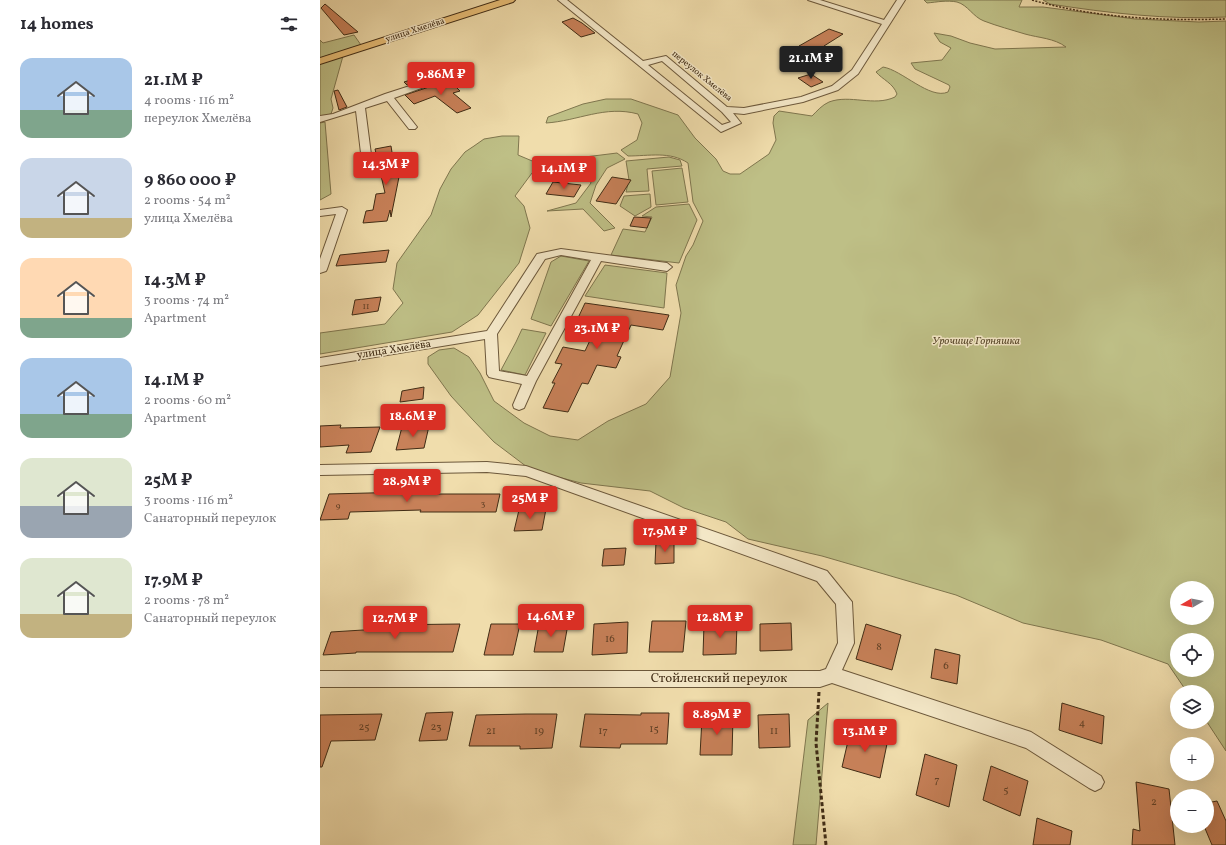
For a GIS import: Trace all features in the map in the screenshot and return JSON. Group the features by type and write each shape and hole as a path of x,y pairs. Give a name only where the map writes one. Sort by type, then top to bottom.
{"main road":[{"name":"улица Хмелёва","path":"320,61 510,0"}],"street":[{"path":"562,0 722,129 737,123 725,110"},
{"path":"812,0 886,23"},
{"name":"переулок Хмелёва","path":"642,64 663,58 725,110 744,111 803,99 835,88 855,72 901,0"},
{"path":"320,119 335,116 388,96 456,74"},
{"path":"388,96 412,127"},
{"path":"360,107 368,170"},
{"path":"320,213 342,210 322,269 320,269"},
{"path":"530,381 493,374 491,334 541,256 560,252 667,267"},
{"path":"519,405 530,381 598,257"},
{"name":"улица Хмелёва","path":"320,362 491,334"},
{"path":"320,470 487,466 526,471 822,576 844,602 846,643 826,677"},
{"name":"Стойленский переулок","path":"320,679 826,677 1031,741 1095,782"}],"path":[{"path":"1032,0 1044,4 1102,14 1198,20 1226,19"},
{"path":"826,677 816,743 825,815 826,845"}],"green space":[{"name":"Урочище Горняшка","path":"924,0 1022,0 1019,7 1043,7 1135,19 1199,22 1226,21 1226,751 1212,729 1214,729 1214,685 1182,685 1177,677 1214,677 1214,633 1170,633 1170,667 1168,664 1101,640 1023,623 956,595 822,556 748,539 726,522 684,508 650,491 581,483 531,470 494,442 451,396 428,364 428,357 439,350 454,348 469,357 480,373 494,401 524,423 550,436 578,440 608,421 646,404 670,377 681,313 676,285 686,256 693,245 703,221 693,202 688,163 681,159 667,156 628,156 621,150 637,140 642,123 638,114 614,111 603,112 558,122 546,123 548,117 583,104 606,99 631,99 678,115 695,138 716,159 723,171 730,174 740,174 769,154 776,140 773,123 774,116 779,111 812,116 824,105 837,100 879,101 895,97 897,94 893,87 876,72 883,67 899,73 933,92 948,92 950,87 949,85 915,69 911,63 942,60 951,48 940,42 934,33 951,36 970,43 995,49 1066,47 1051,40 1025,34 984,21 961,4 946,1 927,3"},
{"path":"1043,0 1226,0 1226,17 1182,18 1138,15 1050,4"},
{"path":"354,35 361,45 320,58 320,40 323,43"},
{"path":"343,56 331,99 333,108 331,114 320,117 320,64"},
{"path":"325,122 331,194 320,200 320,123"},
{"path":"502,136 519,136 518,155 537,163 617,153 625,159 607,168 596,185 590,203 615,228 604,231 583,209 547,211 576,203 591,183 587,171 532,173 515,196 524,206 530,228 519,263 478,315 452,332 320,354 320,333 385,324 403,303 393,289 397,263 431,215 440,189 451,169 465,152 484,139"},
{"path":"669,157 680,160 682,166 647,169 649,191 626,192 629,180 626,161"},
{"path":"682,168 688,202 656,205 652,171"},
{"path":"650,194 651,207 635,216 620,206 624,196"},
{"path":"689,204 697,220 679,263 611,255 623,229 645,232 652,217 642,216 656,207"},
{"path":"561,256 589,261 551,326 531,319 551,262"},
{"path":"605,265 667,273 664,308 585,296"},
{"path":"522,329 546,333 525,375 501,370"},
{"path":"828,703 816,845 793,845 808,720"}],"building":[{"path":"325,4 358,32 344,35 321,8"},
{"path":"573,18 595,33 581,37 562,22"},
{"path":"829,29 843,34 824,46 826,47 813,53 799,46"},
{"path":"811,74 823,82 811,87 798,78"},
{"path":"424,76 427,79 407,85 404,82"},
{"path":"447,81 448,83 451,82 460,91 453,93 471,108 457,113 435,96 414,104 405,95"},
{"path":"338,90 347,107 339,110 334,91"},
{"path":"391,146 394,165 403,163 406,175 399,177 391,217 390,210 387,221 363,223 366,211 373,210 376,194 385,193 375,149"},
{"path":"612,177 631,180 616,204 596,201"},
{"path":"553,182 581,185 574,197 546,194"},
{"path":"634,217 651,218 647,228 630,226"},
{"path":"389,250 386,262 336,266 340,255"},
{"path":"381,297 378,311 352,315 355,300"},
{"path":"585,303 669,315 663,330 631,325 617,356 621,357 616,368 597,365 588,384 582,383 568,412 543,408 555,383 552,383 562,364 555,363 563,347 585,351 599,321 578,318"},
{"path":"424,387 423,399 400,402 402,391"},
{"path":"341,425 340,428 380,427 371,452 346,453 349,445 320,447 320,426"},
{"path":"429,426 424,448 396,450 402,427"},
{"path":"408,492 408,494 500,494 496,512 420,512 421,510 350,512 348,519 320,520 329,494"},
{"path":"546,509 542,530 514,531 519,510"},
{"path":"674,541 674,563 655,564 656,542"},
{"path":"626,548 624,565 602,566 604,549"},
{"path":"652,621 686,621 683,652 649,652"},
{"path":"628,622 627,653 592,655 594,624"},
{"path":"737,623 736,654 703,655 704,624"},
{"path":"791,623 792,650 760,651 760,624"},
{"path":"460,624 453,652 356,652 323,655 331,632 379,629 381,625"},
{"path":"491,624 520,624 513,655 484,655"},
{"path":"539,624 568,624 563,652 534,652"},
{"path":"866,624 901,635 892,670 856,659"},
{"path":"935,649 960,655 957,684 931,678"},
{"path":"1062,703 1104,716 1102,744 1059,730"},
{"path":"453,712 447,740 419,741 426,713"},
{"path":"641,713 669,713 667,744 621,744 620,748 580,747 585,714 641,715"},
{"path":"382,714 375,740 331,741 322,767 320,767 320,715"},
{"path":"557,714 552,748 520,749 520,746 469,746 476,715"},
{"path":"789,714 790,747 759,748 758,715"},
{"path":"733,717 732,755 700,755 702,718"},
{"path":"851,728 888,739 880,778 842,767"},
{"path":"925,754 957,765 949,807 916,795"},
{"path":"991,766 1028,781 1020,816 983,800"},
{"path":"1136,782 1169,789 1170,833 1174,833 1175,845 1132,845 1133,829 1140,831"},
{"path":"1217,801 1226,821 1226,845 1212,845 1207,833 1214,833 1214,802"},
{"path":"1037,818 1072,831 1070,845 1033,845"}]}
